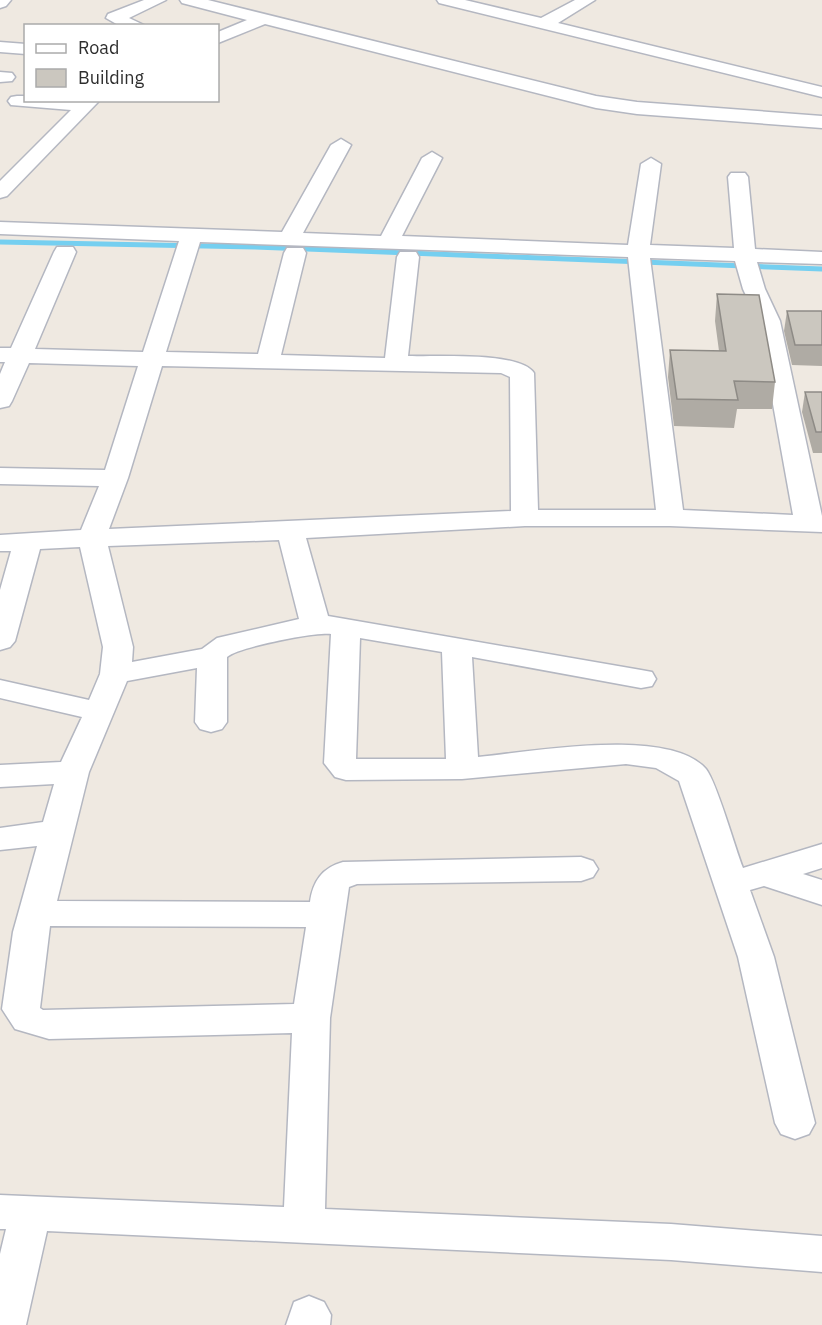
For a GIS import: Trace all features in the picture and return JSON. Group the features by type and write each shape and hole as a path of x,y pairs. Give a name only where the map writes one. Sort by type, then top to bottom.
{"street":[{"path":"132,24 114,18 158,0"},
{"path":"188,0 607,104 822,122"},
{"path":"445,0 822,92"},
{"path":"543,24 587,0"},
{"path":"219,38 263,19"},
{"path":"0,47 24,49"},
{"path":"0,117 21,96"},
{"path":"0,192 89,103"},
{"path":"268,361 292,246 341,145"},
{"path":"388,243 432,158"},
{"path":"651,164 639,258 670,518"},
{"path":"0,543 290,531 525,518 670,518 815,524 796,458 769,321 747,266 738,177"},
{"path":"0,228 292,246 388,243 747,266 822,258"},
{"path":"189,241 115,478 92,538 118,646 115,674 73,772 36,913 13,971 21,1009 24,1015 36,1024 311,1018"},
{"path":"0,401 11,355 65,252"},
{"path":"395,363 408,257"},
{"path":"11,355 504,366 522,373 525,518"},
{"path":"796,458 822,459"},
{"path":"0,476 115,478"},
{"path":"290,531 315,623"},
{"path":"0,641 28,541"},
{"path":"115,674 212,656 226,644 288,633 315,623 457,645 641,680"},
{"path":"346,628 340,763 342,767 352,771 462,769 626,754 650,755 672,761 694,776 756,957 795,1124"},
{"path":"457,645 462,769"},
{"path":"212,656 212,722"},
{"path":"0,689 100,712"},
{"path":"0,776 73,772"},
{"path":"0,839 57,832"},
{"path":"731,884 822,856"},
{"path":"304,1223 311,1018 325,915 332,885 343,874 581,869"},
{"path":"765,874 822,893"},
{"path":"36,913 325,915"},
{"path":"4,1325 16,1212 304,1223 671,1242 822,1254"}],"building":[{"path":"717,294 759,295 775,382 734,381 738,400 677,399 670,350 726,351"},
{"path":"787,311 822,311 822,345 795,345"},
{"path":"805,392 822,392 822,432 816,432"}],"waterway":[{"path":"0,242 255,247 822,269"}]}
